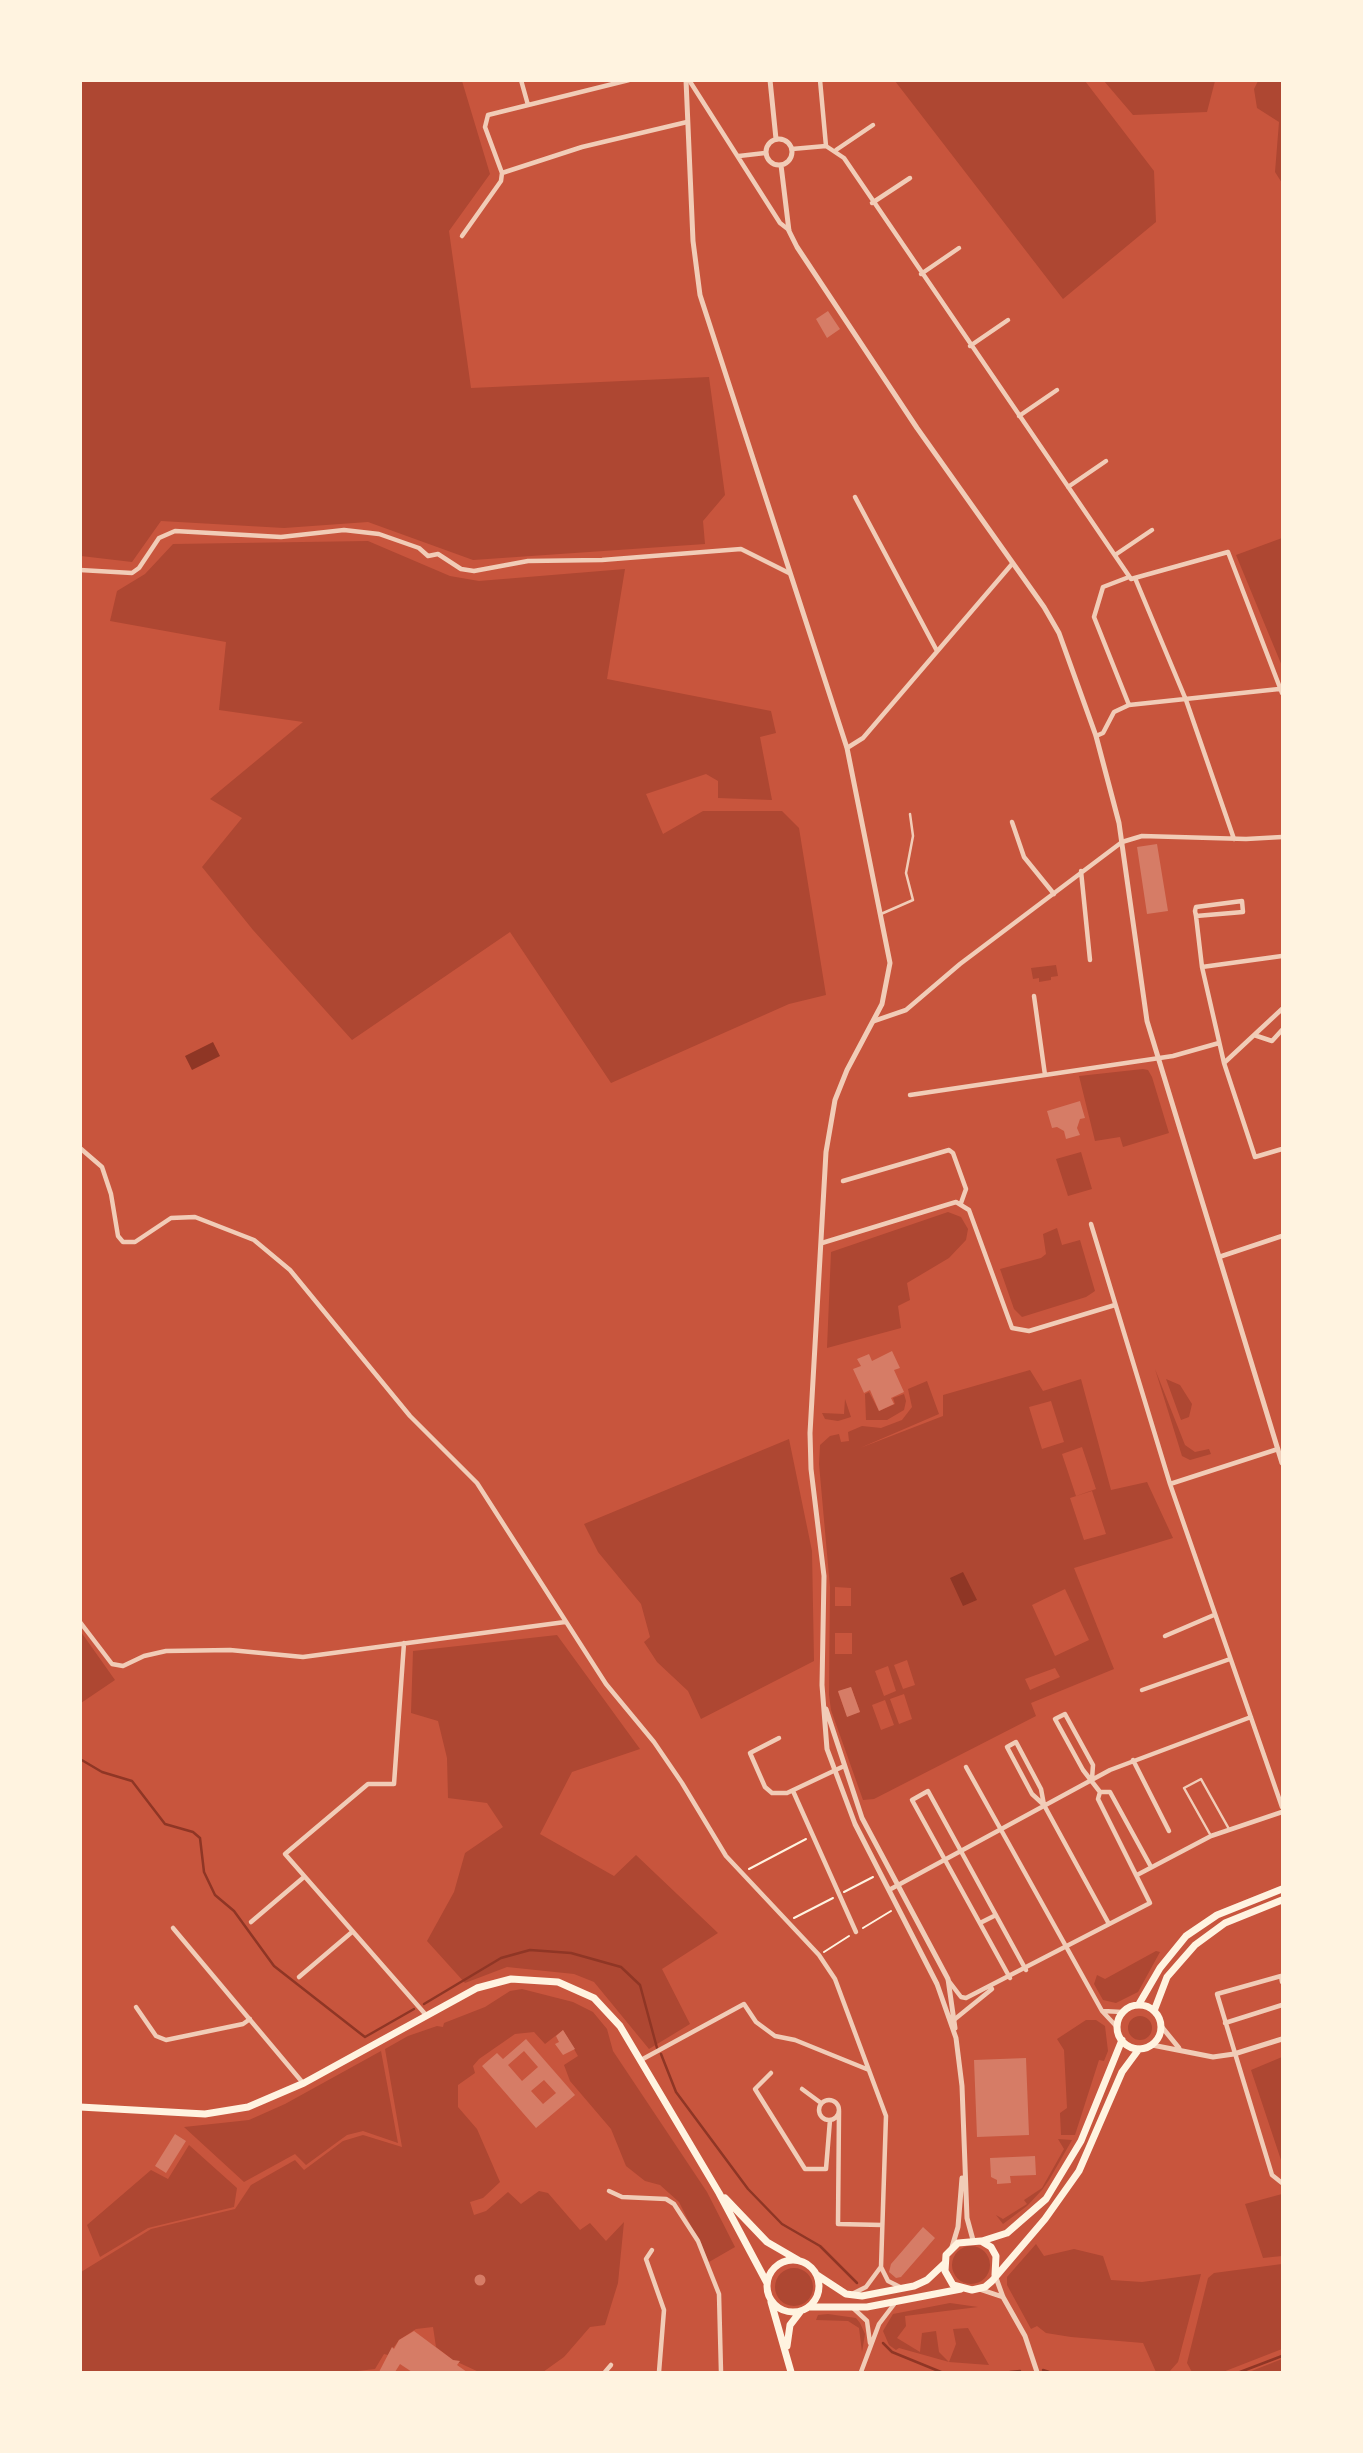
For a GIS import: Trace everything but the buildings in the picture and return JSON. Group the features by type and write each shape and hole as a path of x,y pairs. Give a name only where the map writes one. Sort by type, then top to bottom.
{"main road":[{"path":"1139,2049 1122,2040 1117,2027 1122,2012 1139,2004 1160,1968 1186,1936 1217,1915 1283,1889"},
{"path":"1154,2011 1167,1977 1195,1945 1225,1923 1283,1900"},
{"path":"80,2107 177,2114 216,2113 263,2102 304,2083 487,1984 511,1979 548,1979 577,1988 602,2004 641,2060 719,2193 776,2306 790,2312 800,2312"},
{"path":"809,2307 851,2307 895,2302 985,2287 1045,2219 1079,2171 1122,2072 1139,2049 1152,2045 1161,2026 1154,2011 1139,2004"},
{"path":"719,2193 768,2242 803,2262 835,2288 862,2296 906,2288 927,2280 944,2263 952,2247 1007,2233 1028,2218 1053,2189 1081,2141 1122,2040"},
{"path":"977,2240 991,2247 996,2256 995,2275"},
{"path":"791,2372 768,2287 779,2265 795,2260 803,2262"},
{"path":"944,2263 948,2279 961,2289"},
{"path":"788,2360 786,2337 790,2325 818,2295 817,2275"}],"street":[{"path":"522,80 528,105"},
{"path":"462,236 497,189 502,173 485,127 488,115 629,80"},
{"path":"687,80 703,100 780,223 789,231 917,428 1059,633 1096,736 1122,842 1145,1015 1283,1463"},
{"path":"687,80 693,241 701,295 847,748 890,962 889,978 874,1021 847,1070 835,1100 826,1152 810,1433 811,1469 824,1576 823,1699 827,1749 855,1824 937,1984 956,2038"},
{"path":"770,80 776,139"},
{"path":"820,80 826,146"},
{"path":"502,173 582,147 687,122"},
{"path":"836,150 873,125"},
{"path":"776,139 788,142 792,149 791,158 781,165 769,161 765,153 769,142 776,139"},
{"path":"792,149 826,146 836,150 1132,578 1186,699 1234,839"},
{"path":"739,156 765,153"},
{"path":"781,165 789,231"},
{"path":"872,204 911,178"},
{"path":"921,274 960,248"},
{"path":"970,346 1008,320"},
{"path":"1019,416 1057,390"},
{"path":"1068,487 1106,461"},
{"path":"855,497 937,651"},
{"path":"80,570 132,573 139,568 159,538 175,531 281,537 344,530 379,534 407,543 428,556 438,554 461,569 474,571 528,561 602,559 741,549 789,573"},
{"path":"1115,555 1152,530"},
{"path":"1096,736 1103,733 1114,712 1129,705 1281,691 1228,552 1103,587 1094,617 1129,705"},
{"path":"847,748 863,738 1012,564"},
{"path":"1012,822 1024,857 1054,894"},
{"path":"874,1021 906,1010 960,964 1122,842 1142,836 1234,839 1283,837"},
{"path":"1081,871 1090,960"},
{"path":"1196,916 1243,912 1242,901 1198,905 1196,916 1202,967 1224,1063 1255,1157 1283,1149"},
{"path":"1202,967 1283,956"},
{"path":"1034,996 1045,1074"},
{"path":"1224,1063 1283,1009"},
{"path":"1254,1035 1272,1041 1283,1030"},
{"path":"910,1095 1159,1058 1219,1043"},
{"path":"80,1148 102,1167 111,1194 118,1236 123,1242 135,1242 171,1218 195,1217 245,1236 281,1261 410,1416 477,1483 606,1684 661,1752 740,1874 819,1955 835,1979 886,2116 881,2267 893,2285 906,2288"},
{"path":"843,1181 949,1150 953,1153 966,1189 961,1203"},
{"path":"822,1243 951,1202 961,1203 969,1210 1012,1328 1029,1331 1115,1305"},
{"path":"1091,1224 1170,1483 1283,1810 1211,1836 1137,1875"},
{"path":"1219,1257 1283,1236"},
{"path":"1170,1483 1278,1450"},
{"path":"1165,1636 1214,1615"},
{"path":"80,1622 112,1664 123,1666 166,1651 230,1650 303,1657 565,1622"},
{"path":"404,1643 394,1784 368,1784 285,1854 426,2016"},
{"path":"1142,1690 1230,1659"},
{"path":"823,1699 842,1767 862,1818 948,1979 964,1998 997,1985 1150,1903 1098,1799 1100,1793 1093,1779 1083,1770 1055,1719 1065,1714 1093,1765 1093,1779"},
{"path":"889,1890 1093,1779 1133,1760 1251,1717"},
{"path":"779,1738 750,1753 768,1790 775,1794 793,1791 842,1767"},
{"path":"1044,1805 1032,1794 1007,1747 1016,1742 1041,1789 1044,1805 1109,1924"},
{"path":"1133,1760 1169,1831"},
{"path":"966,1767 1102,2011 1117,2027"},
{"path":"793,1791 816,1848 856,1932"},
{"path":"1010,1978 912,1800 928,1791 1026,1970"},
{"path":"1100,1793 1110,1792 1150,1866"},
{"path":"251,1923 304,1877"},
{"path":"980,1923 996,1914"},
{"path":"173,1928 304,2083"},
{"path":"299,1977 352,1932"},
{"path":"1283,1982 1281,1976 1217,1994 1272,2175 1283,2183"},
{"path":"948,1979 962,2086 963,2135 963,2175 958,2227 952,2247"},
{"path":"955,2020 997,1985"},
{"path":"641,2060 744,2004 755,2022 775,2036 795,2040 869,2070"},
{"path":"1225,2023 1283,2005"},
{"path":"136,2007 156,2036 166,2040 243,2024 250,2019"},
{"path":"1102,2011 1122,2012"},
{"path":"1161,2026 1179,2048"},
{"path":"1152,2045 1179,2048 1203,2056 1234,2054 1283,2039"},
{"path":"771,2073 757,2083 755,2090 805,2169 826,2169 830,2120 839,2112"},
{"path":"802,2089 821,2103 833,2101 839,2112 838,2224 882,2225"},
{"path":"821,2103 820,2116 830,2120"},
{"path":"963,2175 967,2188 967,2218 977,2240"},
{"path":"609,2191 622,2197 666,2199 674,2204 698,2241 719,2294 721,2372"},
{"path":"652,2250 646,2259 664,2310 659,2372"},
{"path":"852,2294 866,2287 881,2267"},
{"path":"995,2275 1003,2297 1024,2336 1037,2372"},
{"path":"979,2289 1003,2297"},
{"path":"861,2372 879,2324 895,2302"},
{"path":"851,2307 867,2321 870,2347"},
{"path":"605,2372 611,2365"}],"lane":[{"path":"881,914 913,900 906,873 913,836 910,814"},
{"path":"1211,1836 1184,1788 1201,1779 1229,1829"}],"path":[{"path":"740,1874 813,1835"},
{"path":"819,1955 898,1907"}],"shaded area":[{"path":"81,80 462,81 490,174 449,231 471,388 709,377 725,495 703,521 705,544 473,560 368,522 284,528 161,521 132,562 81,556"},
{"path":"895,81 1085,81 1154,171 1156,222 1063,299"},
{"path":"1104,81 1215,81 1207,112 1133,115"},
{"path":"1258,81 1282,81 1282,183 1275,172 1279,122 1257,108 1254,89"},
{"path":"1282,538 1282,666 1236,555"},
{"path":"368,541 450,576 479,581 625,569 607,679 771,711 776,733 760,737 772,800 718,798 718,781 706,774 646,794 663,834 703,811 782,811 799,828 826,995 789,1004 611,1083 510,932 352,1040 253,930 202,867 242,818 210,799 303,722 219,710 226,642 110,621 117,591 145,574 173,544"},
{"path":"1056,965 1058,976 1039,982 1039,978 1033,979 1031,968"},
{"path":"213,1042 220,1056 192,1070 185,1056"},
{"path":"1148,1070 1152,1077 1169,1133 1123,1147 1120,1137 1095,1141 1079,1076"},
{"path":"1081,1152 1092,1189 1068,1196 1056,1159"},
{"path":"948,1212 961,1217 968,1229 966,1240 949,1258 907,1283 910,1300 898,1306 901,1328 827,1348 831,1252"},
{"path":"1057,1228 1062,1245 1080,1240 1095,1291 1086,1297 1022,1317 1014,1309 1000,1269 1041,1258 1046,1254 1043,1234"},
{"path":"1155,1369 1185,1445 1195,1452 1209,1449 1211,1454 1190,1460 1182,1456"},
{"path":"1030,1370 1043,1391 1081,1379 1111,1490 1147,1482 1173,1538 1074,1568 1114,1669 1031,1703 1036,1716 874,1799 863,1800 831,1710 829,1695 830,1587 819,1464 820,1445 830,1436 839,1434 841,1442 849,1441 848,1432 862,1426 881,1428 902,1420 912,1407 908,1389 927,1381 939,1414 860,1448 943,1416 943,1395","holes":["1051,1401 1064,1442 1042,1449 1029,1407","1082,1447 1096,1489 1076,1496 1062,1454","1092,1491 1106,1534 1084,1540 1070,1498","835,1587 851,1588 851,1606 835,1606","1065,1589 1089,1640 1055,1656 1032,1605","835,1633 852,1633 852,1654 835,1654","907,1660 915,1685 903,1689 894,1665","888,1666 896,1691 884,1696 875,1671","1055,1668 1060,1677 1030,1690 1025,1679","851,1687 860,1712 847,1716 838,1692","904,1694 912,1719 899,1724 890,1699","885,1700 894,1725 881,1730 872,1705"]},
{"path":"1166,1379 1180,1385 1192,1404 1189,1417 1181,1420"},
{"path":"869,1392 879,1411 895,1404 893,1398 904,1394 904,1410 887,1420 866,1420 865,1394"},
{"path":"845,1399 851,1417 838,1421 825,1419 822,1413 844,1414"},
{"path":"789,1439 812,1551 814,1661 701,1719 688,1691 657,1662 644,1642 650,1637 641,1604 598,1552 584,1524"},
{"path":"963,1572 977,1600 963,1606 950,1578"},
{"path":"81,1632 115,1680 80,1703"},
{"path":"557,1635 640,1749 572,1772 540,1834 614,1876 636,1855 718,1933 662,1969 690,2024 649,2049 594,1982 574,1974 507,1967 465,1983 427,1941 454,1892 465,1853 503,1827 487,1803 448,1798 447,1758 438,1721 411,1713 413,1651"},
{"path":"1156,1951 1160,1952 1138,1992 1116,2003 1103,2000 1094,1984 1097,1975 1105,1979"},
{"path":"522,1989 573,2002 593,2012 607,2029 613,2051 707,2192 735,2247 709,2262 679,2202 660,2185 645,2181 626,2166 611,2129 570,2081 564,2065 578,2056 563,2030 545,2044 534,2032 515,2034 479,2059 473,2066 475,2073 458,2085 458,2107 477,2129 500,2182 483,2198 470,2202 474,2215 486,2211 508,2192 521,2204 539,2191 548,2193 580,2230 590,2223 606,2241 624,2222 618,2283 605,2325 590,2327 564,2357 543,2372 479,2372 453,2360 436,2347 433,2327 416,2329 399,2340 388,2355 384,2354 375,2369 349,2372 81,2372 81,2272 151,2229 235,2209 251,2185 295,2160 304,2170 343,2141 363,2135 402,2147 385,2049 408,2036 437,2026 443,2027 444,2023 485,2007 510,1991"},
{"path":"1140,2016 1149,2019 1152,2028 1149,2037 1140,2040 1131,2037 1128,2028 1131,2019"},
{"path":"1086,2020 1096,2020 1105,2026 1108,2051 1104,2061 1099,2060 1075,2135 1061,2135 1060,2113 1067,2108 1064,2050 1057,2039"},
{"path":"381,2051 398,2143 363,2131 347,2135 306,2165 295,2154 244,2182 184,2127 249,2120 285,2104"},
{"path":"1282,2057 1282,2163 1251,2070"},
{"path":"1058,2139 1072,2140 1049,2180 1027,2206 1003,2224 996,2215 1003,2219 1027,2204 1024,2200 1042,2188 1064,2149"},
{"path":"189,2145 237,2188 234,2207 148,2228 100,2257 87,2225 151,2170 168,2179"},
{"path":"1282,2194 1282,2256 1263,2258 1245,2204"},
{"path":"1036,2244 1044,2256 1074,2249 1103,2256 1111,2280 1142,2282 1201,2274 1178,2362 1169,2372 1156,2372 1143,2343 1046,2333 1037,2326 1031,2329 1007,2285 1007,2277"},
{"path":"971,2246 985,2251 990,2265 985,2279 971,2284 957,2279 952,2265 957,2251"},
{"path":"1282,2264 1282,2349 1223,2372 1192,2372 1187,2363 1208,2278 1214,2273"},
{"path":"794,2268 808,2273 813,2287 808,2301 794,2306 780,2301 775,2287 780,2273"},
{"path":"950,2303 978,2307 905,2316 906,2326 897,2338 920,2352 922,2333 936,2331 939,2352 949,2362 899,2348 896,2350 889,2345 883,2331 893,2314"},
{"path":"818,2315 856,2318 865,2334 862,2352 859,2328 848,2321 816,2320"},
{"path":"968,2328 989,2365 949,2362 956,2344 953,2329"},
{"path":"1282,2359 1282,2372 1249,2372"}],"waterway":[{"path":"80,1759 102,1772 132,1781 165,1824 193,1832 200,1838 204,1872 215,1895 234,1911 274,1966 365,2037 414,2009"},
{"path":"424,2004 501,1958 530,1950 571,1953 621,1967 640,1985 657,2048"},
{"path":"661,2054 676,2092 748,2189 782,2224 820,2246 857,2283"},
{"path":"883,2343 892,2352 941,2372"},
{"path":"1240,2372 1282,2356"},
{"path":"1043,2370 1049,2372"},
{"path":"1010,2372 1020,2371"}]}
